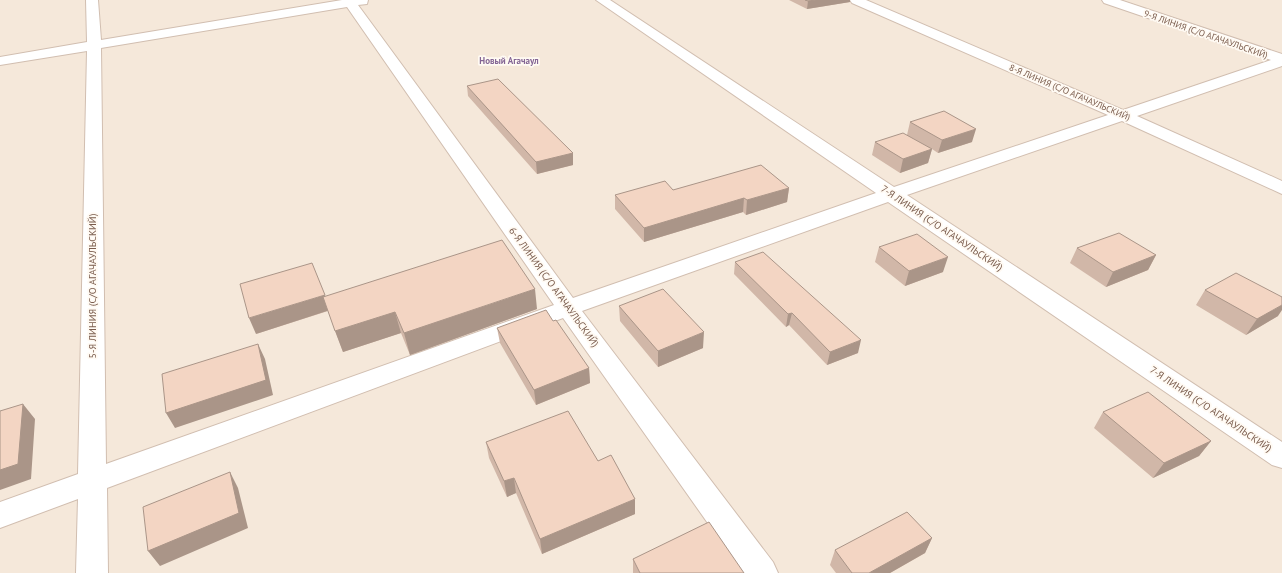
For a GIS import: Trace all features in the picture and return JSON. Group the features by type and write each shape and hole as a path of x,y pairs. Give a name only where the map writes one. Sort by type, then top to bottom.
{"street":[{"name":"5-Я ЛИНИЯ (С/О АГАЧАУЛЬСКИЙ)","path":"92,0 94,45 91,483 92,573"},
{"name":"7-Я ЛИНИЯ (С/О АГАЧАУЛЬСКИЙ)","path":"602,0 1282,457"},
{"name":"8-Я ЛИНИЯ (С/О АГАЧАУЛЬСКИЙ)","path":"856,0 1124,116 1282,188"},
{"name":"9-Я ЛИНИЯ (С/О АГАЧАУЛЬСКИЙ)","path":"1108,0 1282,60"},
{"path":"0,61 355,1"},
{"name":"6-Я ЛИНИЯ (С/О АГАЧАУЛЬСКИЙ)","path":"355,1 568,308 762,573"},
{"path":"0,515 568,308 892,194 1124,116 1282,60"}],"shaded area":[{"path":"0,0 1282,0 1282,573 0,573"}],"building":[{"path":"498,79 573,153 536,162 467,86"},
{"path":"944,111 976,129 942,140 910,122"},
{"path":"903,133 932,149 903,159 875,142"},
{"path":"761,165 789,188 747,200 744,198 644,228 615,195 665,181 673,190"},
{"path":"1119,233 1156,255 1113,272 1077,248"},
{"path":"917,234 948,257 909,271 879,247"},
{"path":"502,240 535,289 404,333 395,312 335,331 323,297"},
{"path":"763,252 861,340 830,352 792,313 788,314 735,262"},
{"path":"312,263 325,295 249,318 240,284"},
{"path":"1236,273 1282,297 1282,305 1257,319 1205,290"},
{"path":"663,289 704,332 658,351 619,306"},
{"path":"546,310 553,321 556,320 589,368 534,390 497,328"},
{"path":"258,344 266,380 166,413 162,374"},
{"path":"1148,392 1211,441 1164,463 1103,412"},
{"path":"23,404 18,464 0,470 0,411"},
{"path":"568,411 598,461 611,455 635,499 540,539 514,478 504,481 486,442"},
{"path":"230,472 239,513 148,551 143,507"},
{"path":"907,512 932,538 869,573 852,573 835,550"},
{"path":"709,522 744,573 640,573 633,559"}],"district":[{"name":"Новый Агачаул","path":"509,60"}]}
